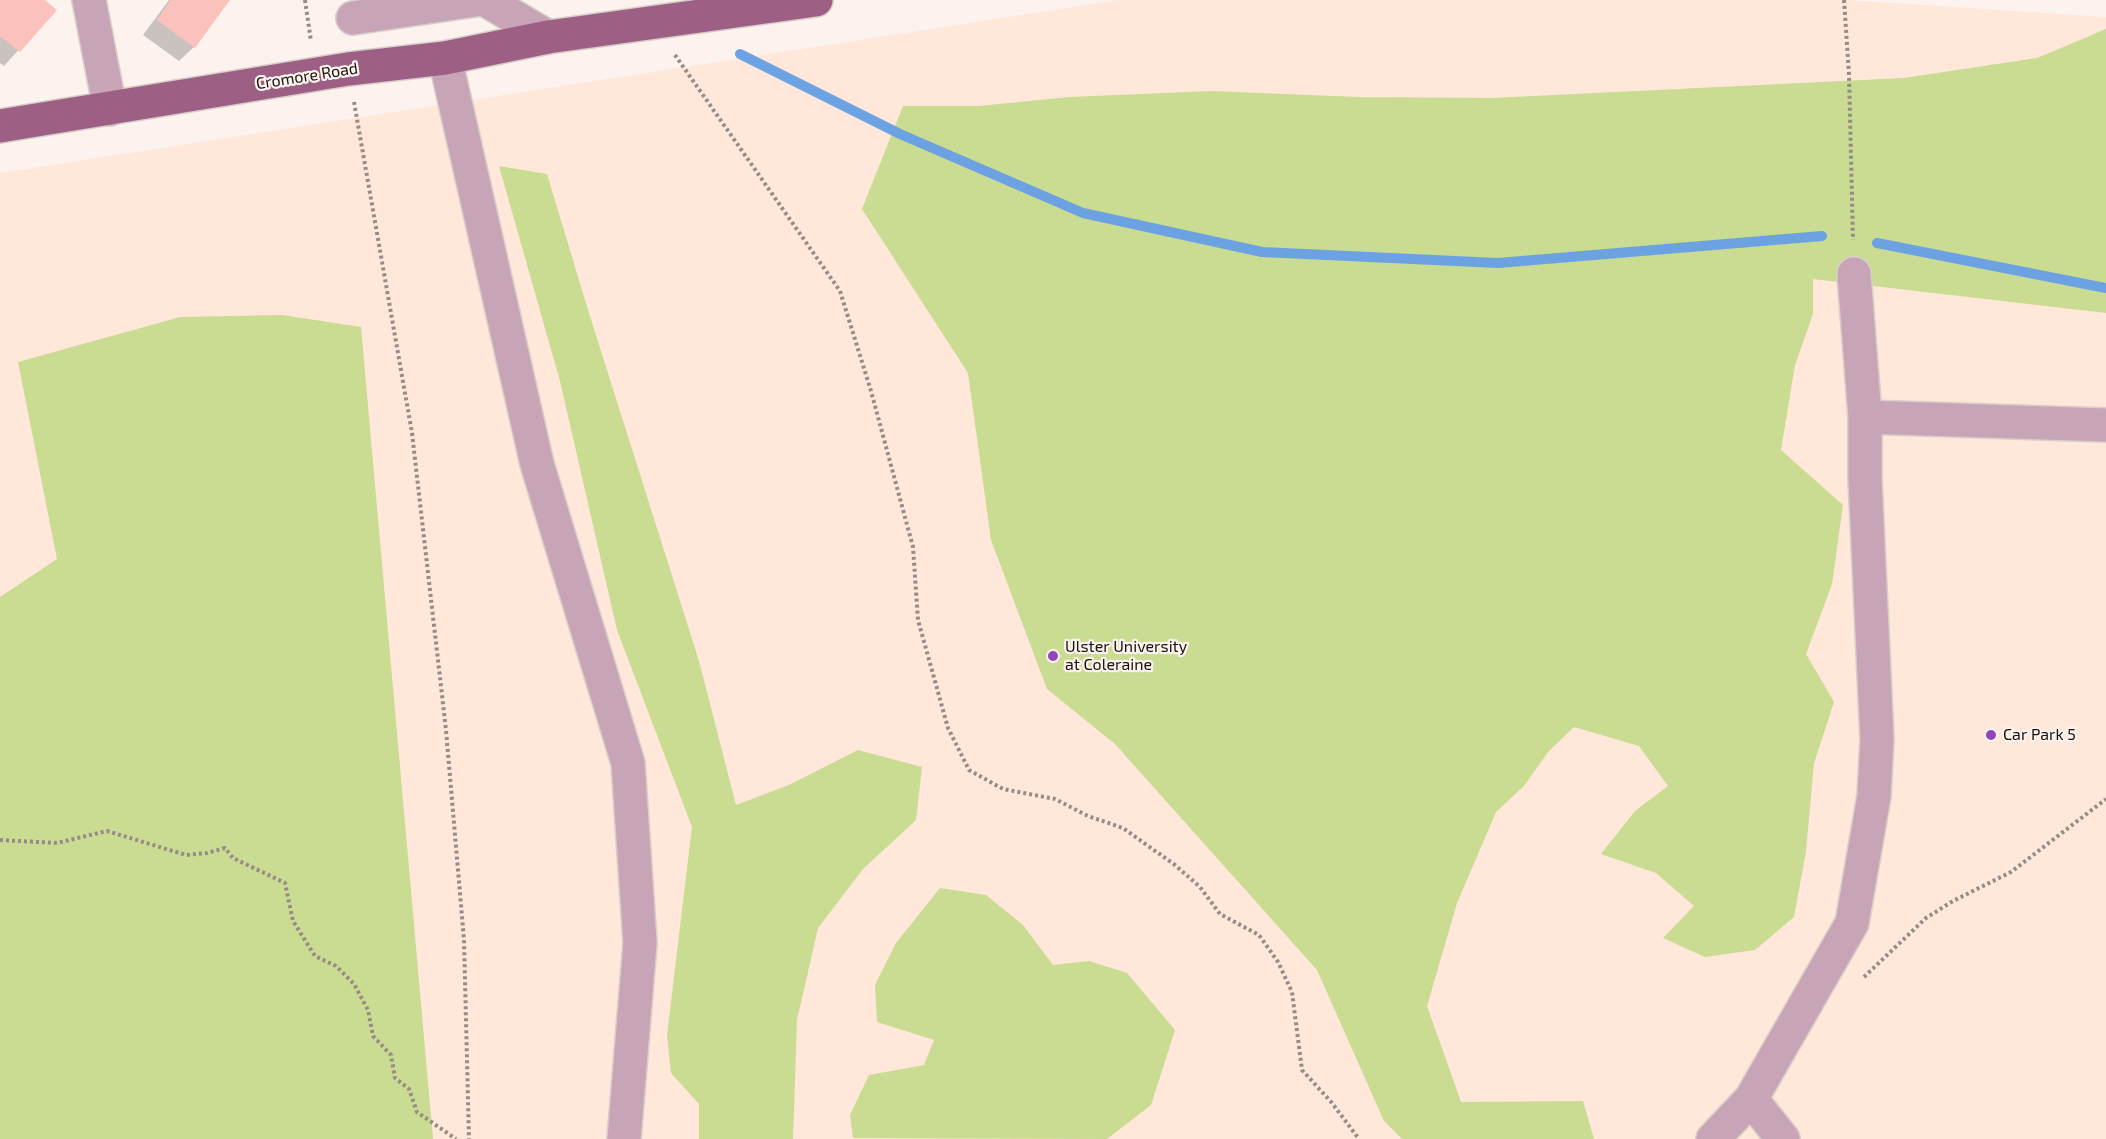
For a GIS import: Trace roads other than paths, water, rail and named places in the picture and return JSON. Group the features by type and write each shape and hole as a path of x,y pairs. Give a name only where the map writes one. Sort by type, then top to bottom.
{"main road":[{"name":"Cromore Road","path":"0,126 348,69 446,58 548,38 816,0"}],"street":[{"path":"89,0 110,109"},
{"path":"353,18 476,0"},
{"path":"486,0 548,38"},
{"path":"446,58 537,464 628,763 640,943 622,1136"},
{"path":"1713,1139 1751,1099 1852,923 1874,796 1877,739 1864,479 1865,417 1854,274"},
{"path":"1865,417 2106,425"},
{"path":"1751,1099 1783,1139"}],"waterway":[{"path":"740,54 900,134 1083,213 1262,252 1498,263 1822,236"},
{"path":"1877,243 2106,288"}],"place":[{"name":"Ulster University at Coleraine","path":"1053,656"},
{"name":"Car Park 5","path":"1991,735"}]}
